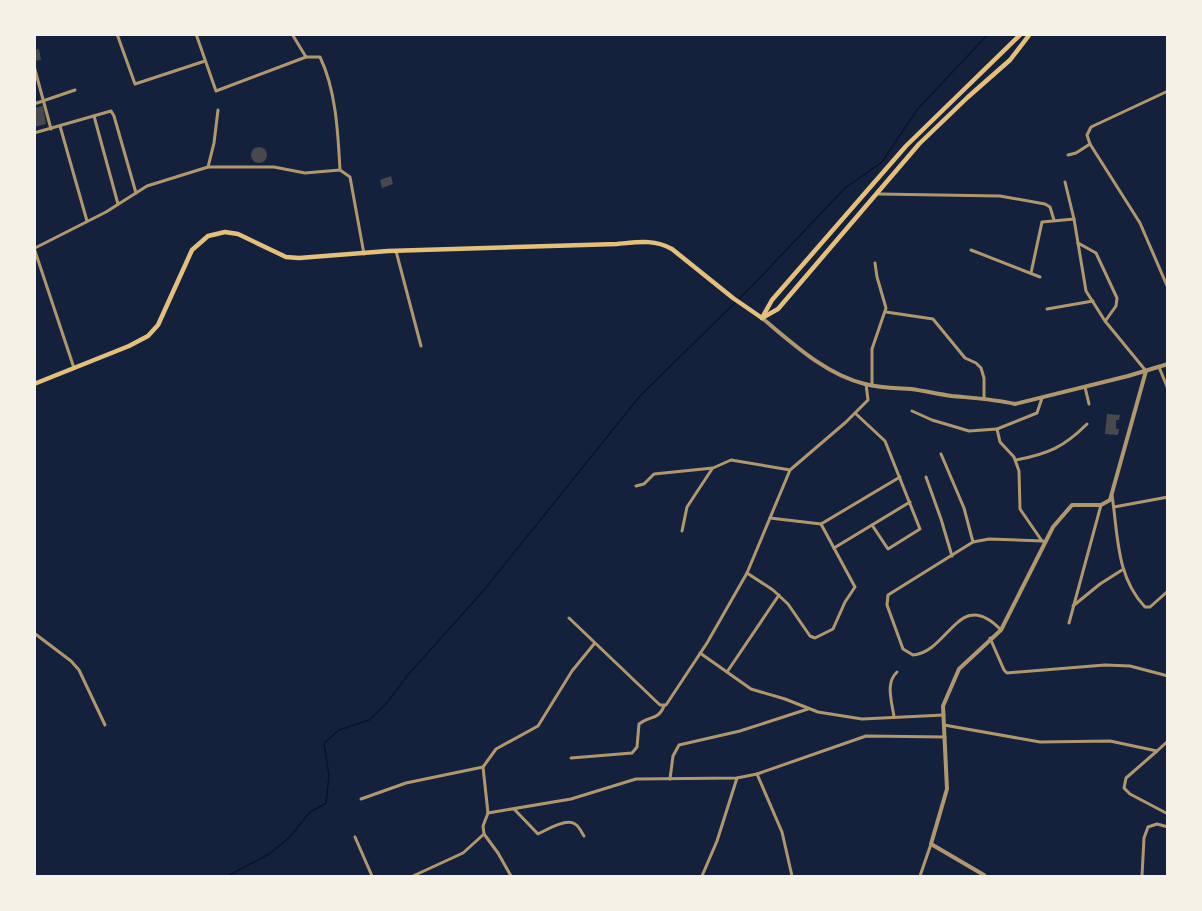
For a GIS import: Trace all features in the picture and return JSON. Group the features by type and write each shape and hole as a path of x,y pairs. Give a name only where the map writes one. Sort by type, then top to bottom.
{"main road":[{"path":"762,318 772,300 906,146 1021,34"},
{"path":"762,318 778,309 919,144 1010,60 1030,34"},
{"path":"34,384 129,346 148,336 158,325 192,250 208,236 225,232 238,234 286,257 650,241 661,243 672,249 762,318"}],"street":[{"path":"117,34 135,84 205,60"},
{"path":"196,34 216,91 306,57 320,57 326,69 334,109 340,170"},
{"path":"292,34 306,57"},
{"path":"34,66 51,129"},
{"path":"34,104 75,90"},
{"path":"1167,91 1091,127 1087,135 1090,144 1140,223 1167,288"},
{"path":"74,368 35,248 159,181 204,170 208,166 216,136 218,110"},
{"path":"34,134 111,111 136,193"},
{"path":"93,116 118,204"},
{"path":"60,126 87,221"},
{"path":"1068,155 1090,144"},
{"path":"208,166 274,167 305,173 340,170 350,177 364,254"},
{"path":"1065,182 1074,219 1086,291 1106,321 1146,371"},
{"path":"876,194 1000,196 1046,204 1050,207 1054,220"},
{"path":"1031,273 1040,224 1044,220 1074,219"},
{"path":"1078,243 1096,253 1117,298 1116,306 1106,321"},
{"path":"971,250 1040,277"},
{"path":"396,251 421,346"},
{"path":"872,385 872,349 886,312 875,264"},
{"path":"1047,309 1093,301"},
{"path":"886,312 933,319 965,358 981,368 984,378 984,399"},
{"path":"762,318 807,356 819,361 834,372 866,384 1015,404 1167,364"},
{"path":"1160,367 1167,388"},
{"path":"920,876 947,789 943,706 959,669 1001,630 1044,541 1072,505 1101,505 1110,500 1146,371"},
{"path":"571,758 632,753 637,747 639,724 656,718 662,712 747,573 790,470 868,400 866,384"},
{"path":"1085,387 1089,404"},
{"path":"912,411 969,432 997,429 1037,413 1042,398"},
{"path":"855,413 885,441 910,502 919,531 888,549 873,525"},
{"path":"1015,460 1044,454 1068,441 1087,424"},
{"path":"997,429 1000,442 1015,460 1019,471 1020,508 1044,541"},
{"path":"941,454 964,508 973,542"},
{"path":"636,486 644,484 654,474 713,468 724,462 741,460 790,470"},
{"path":"682,531 687,507 713,468"},
{"path":"770,518 821,524 900,477"},
{"path":"926,477 952,556"},
{"path":"1112,495 1122,570 1128,584 1145,607 1150,607 1167,591"},
{"path":"1114,507 1167,497"},
{"path":"834,548 910,502"},
{"path":"1069,623 1101,505"},
{"path":"747,573 789,604 810,636 818,638 833,628 855,587 821,524"},
{"path":"1001,630 991,619 974,615 957,622 927,651 913,655 903,649 886,598 973,542 989,539 1044,541"},
{"path":"1072,607 1100,584 1122,570"},
{"path":"727,672 779,595"},
{"path":"569,618 594,644 660,705 664,706"},
{"path":"34,633 71,661 79,670 105,725"},
{"path":"990,638 1007,673 1105,665 1130,666 1167,676"},
{"path":"511,876 484,834 484,819 488,813 483,767 496,749 538,726 572,670 594,644"},
{"path":"700,653 751,689 838,717 862,719 944,715"},
{"path":"894,717 890,684 892,676 897,672"},
{"path":"670,779 673,756 679,745 761,725 809,708"},
{"path":"944,725 1040,742 1110,741 1157,751"},
{"path":"488,813 571,799 636,779 737,778 757,774 866,736 945,737"},
{"path":"1167,741 1126,778 1124,788 1130,794 1167,814"},
{"path":"361,799 406,783 483,767"},
{"path":"757,774 782,832 792,876"},
{"path":"702,876 717,841 737,778"},
{"path":"514,809 538,834 559,825 572,823 584,836"},
{"path":"1142,876 1144,838 1148,827 1157,824 1167,827"},
{"path":"413,876 463,853 484,834"},
{"path":"355,837 372,876"},
{"path":"931,844 985,876"},
{"path":"975,876 978,871"}],"building":[{"path":"39,49 41,60 34,61 34,50"},
{"path":"43,106 46,124 34,127 34,108"},
{"path":"256,147 262,147 267,155 265,161 256,163 251,158 251,152"},
{"path":"391,176 393,184 382,188 380,180"},
{"path":"1107,414 1120,415 1119,420 1116,420 1118,435 1105,434"}],"waterway":[{"path":"228,876 269,854 289,838 309,813 326,803 329,776 324,743 339,730 369,720 386,704 407,676 484,590 640,396 753,285 845,188 882,162 917,110 988,34"}]}
